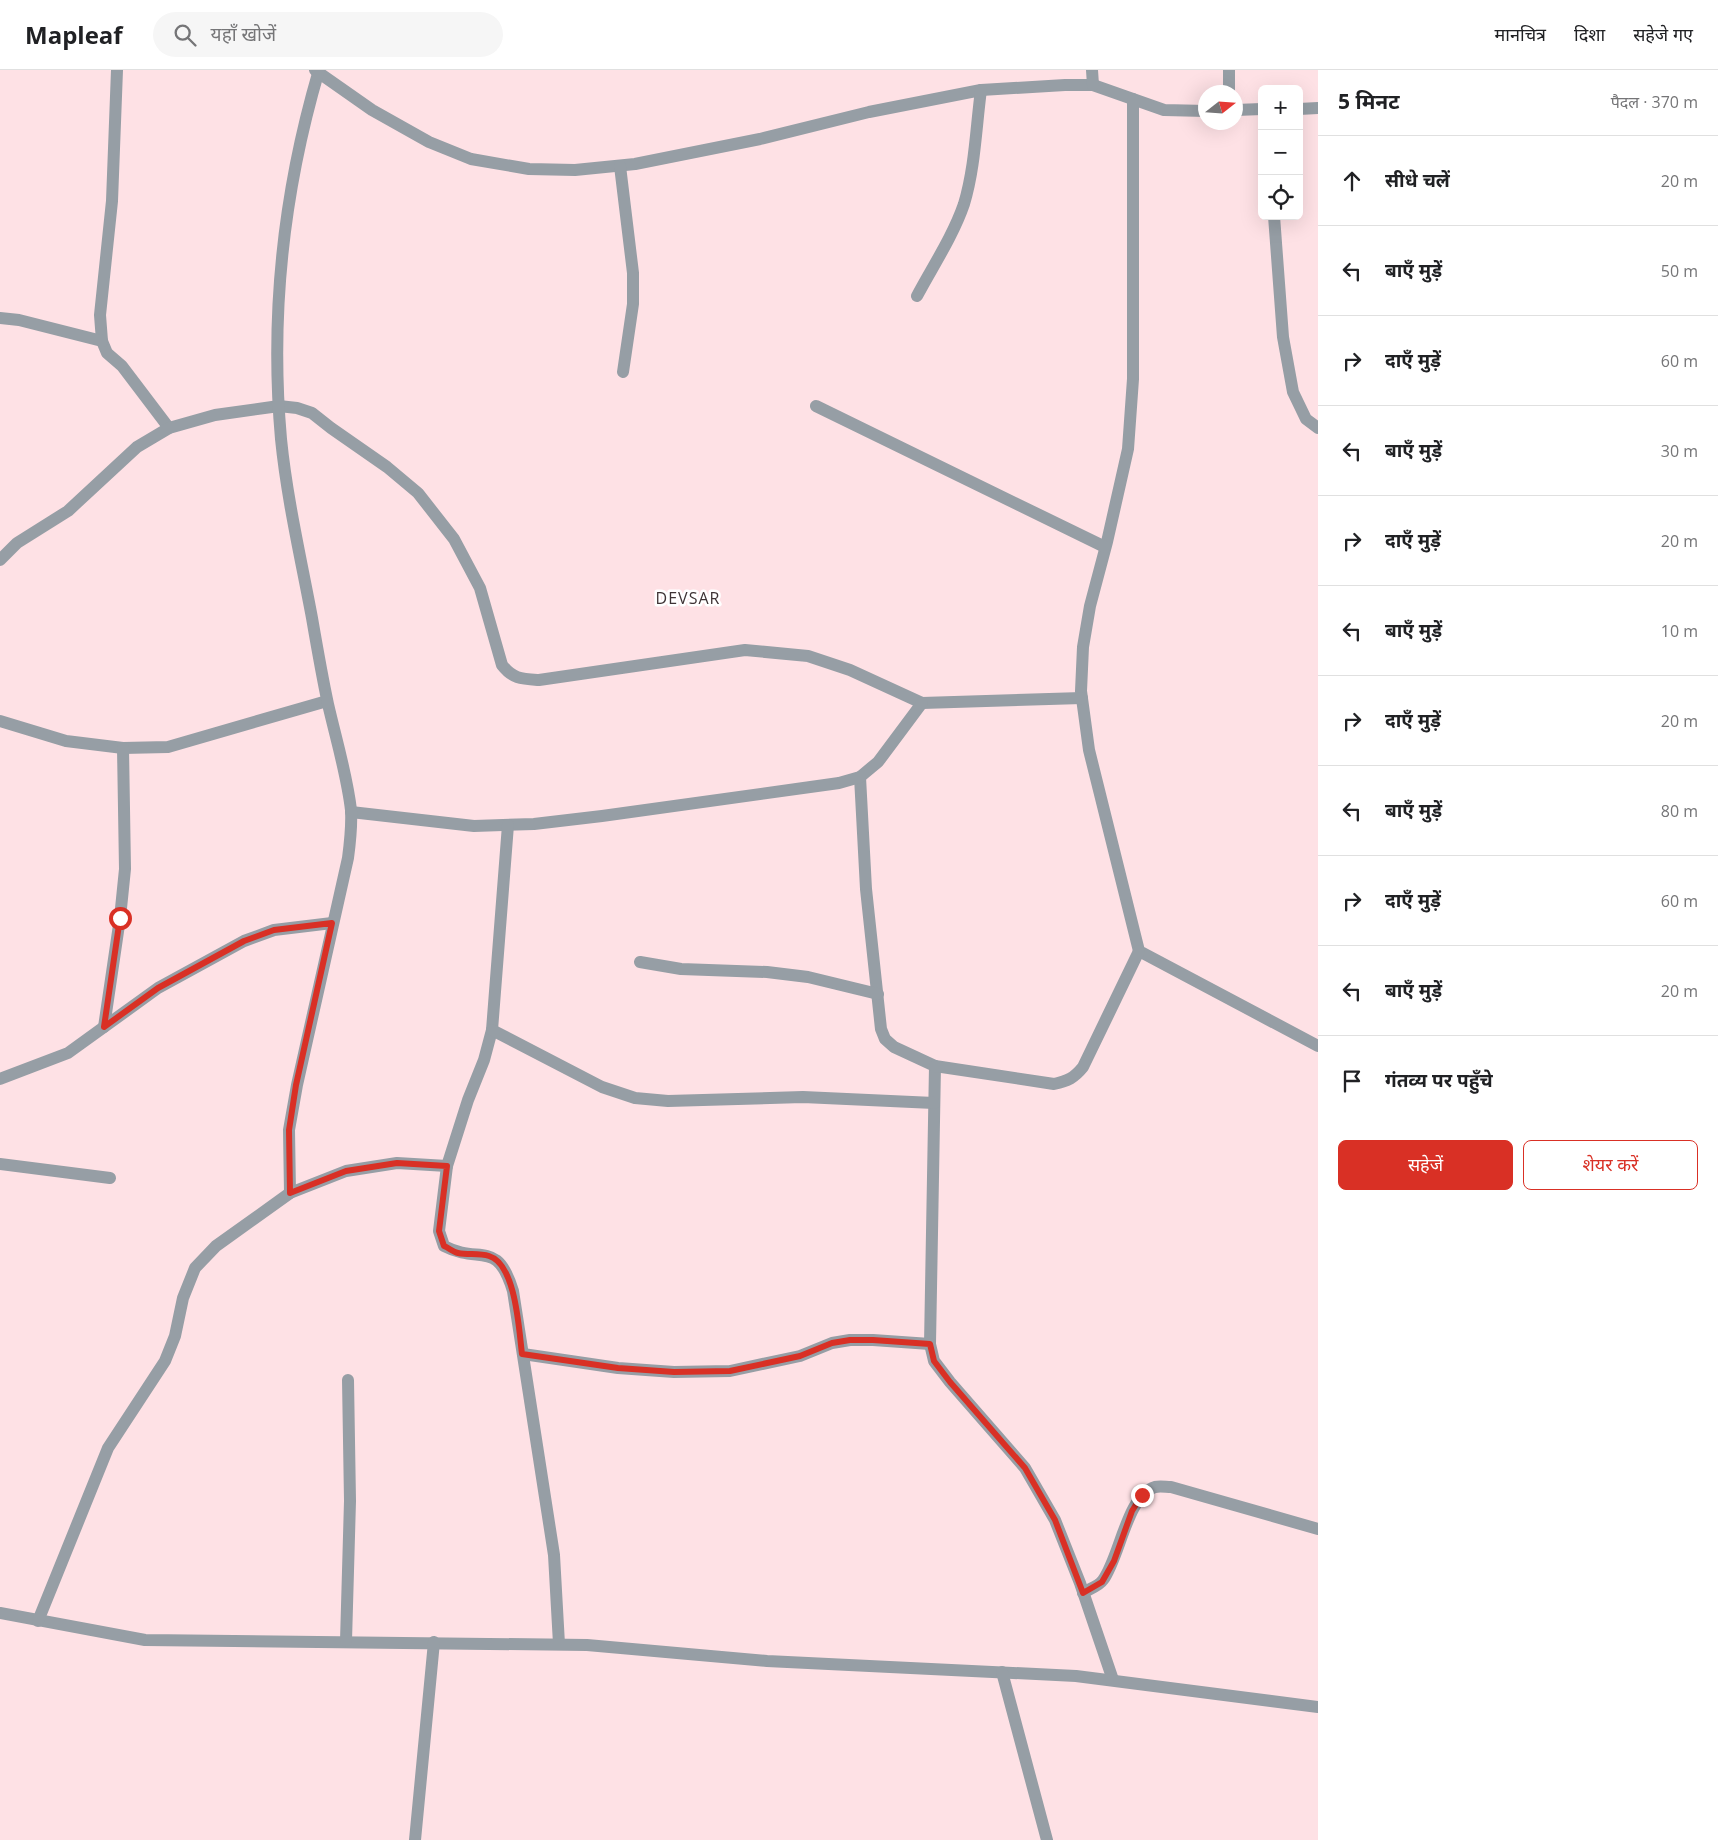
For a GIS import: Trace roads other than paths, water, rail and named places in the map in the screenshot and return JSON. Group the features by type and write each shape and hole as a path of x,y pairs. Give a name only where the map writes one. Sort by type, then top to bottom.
{"street":[{"path":"117,70 112,201 100,315 102,341 107,353 122,366 169,428"},
{"path":"1092,70 1092,85"},
{"path":"1229,70 1229,85"},
{"path":"290,1193 289,1130 296,1085 348,858 351,832 348,792 327,701 291,507 281,440 279,406 278,288 292,182 317,71 372,110 429,142 471,159 529,169 575,170 620,166 760,139 869,112 981,90 1092,85 1164,110 1198,111"},
{"path":"917,296 964,203 969,181 981,90"},
{"path":"860,777 866,889 881,1029 885,1039 894,1047 935,1066 1054,1084 1068,1081 1083,1067 1139,952 1090,750 1080,691 1083,647 1090,606 1128,449 1133,379 1134,99"},
{"path":"1303,109 1318,108"},
{"path":"1243,110 1258,110"},
{"path":"620,166 633,273 633,304 623,372"},
{"path":"1274,220 1282,337 1293,392 1306,419 1318,428"},
{"path":"0,318 19,320 102,341"},
{"path":"0,560 17,543 68,510 137,447 169,428 215,415 279,406 298,408 312,413 387,467 418,493 454,538 480,588 502,665 510,674 522,679 539,680 745,650 808,656 850,670 922,702 1082,698"},
{"path":"816,406 1105,548"},
{"path":"0,720 66,740 123,748 168,747 327,701"},
{"path":"351,812 474,826 508,825 602,816 839,783 860,777 878,762 922,702"},
{"path":"104,1027 125,869 123,748"},
{"path":"508,825 492,1030 484,1060 468,1100 447,1166 439,1231 444,1246 457,1252 490,1256 499,1262 508,1276 513,1291 554,1555 559,1644"},
{"path":"0,1079 68,1053 158,988 244,941 274,930 332,923"},
{"path":"1139,952 1318,1046"},
{"path":"640,962 681,969 767,972 808,977 878,994"},
{"path":"492,1030 602,1087 635,1098 668,1101 803,1097 934,1103"},
{"path":"935,1066 930,1344 934,1361 1025,1468 1055,1520 1113,1680"},
{"path":"38,1621 108,1448 165,1361 176,1336 183,1298 195,1268 216,1246 290,1193 346,1171 397,1163 447,1166"},
{"path":"0,1164 110,1178"},
{"path":"522,1354 618,1368 674,1372 730,1371 800,1356 832,1343 850,1340 930,1344"},
{"path":"346,1641 350,1492 348,1380"},
{"path":"1083,1593 1102,1582 1114,1561 1132,1511 1142,1495 1155,1487 1171,1487 1318,1529"},
{"path":"0,1614 145,1640 587,1644 767,1660 1076,1676 1318,1707"},
{"path":"416,1840 434,1642"},
{"path":"1002,1672 1047,1840"}],"district":[{"name":"DEVSAR","path":"688,598"}]}
